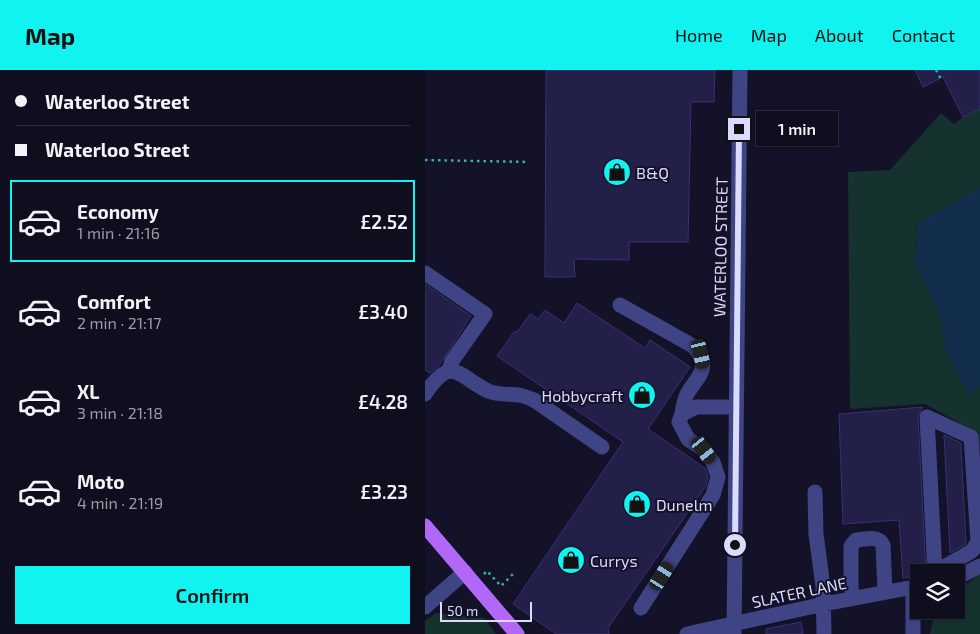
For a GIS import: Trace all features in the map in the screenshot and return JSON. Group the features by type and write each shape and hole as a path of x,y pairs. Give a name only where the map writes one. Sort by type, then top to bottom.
{"main road":[{"path":"425,526 517,634"}],"street":[{"name":"WATERLOO STREET","path":"734,629 740,70"},
{"path":"425,272 485,314 452,361 449,371"},
{"path":"620,306 693,346 701,354 702,373 686,396 679,422 688,439 704,450 713,462 718,477 713,495 641,608"},
{"path":"425,392 442,374 456,371 489,391 521,395 534,400 602,447"},
{"path":"682,414 696,407 736,407"},
{"path":"927,417 971,437 978,542 972,551 935,572 927,417"},
{"path":"815,492 816,534 824,604 824,634"},
{"path":"853,598 851,587 851,546 856,540 877,538 881,541 883,545 885,592"},
{"path":"965,574 980,566"},
{"path":"425,607 470,578"},
{"name":"SLATER LANE","path":"687,634 734,629 824,604 910,587"},
{"path":"913,634 914,619"}],"path":[{"path":"937,70 941,79"},
{"path":"425,160 529,162"},
{"path":"470,578 487,571 501,586 513,572"}],"green space":[{"path":"980,109 980,187 918,224 915,263 938,309 946,350 969,394 980,385 980,455 978,433 925,404 850,409 848,172 890,170 941,113 954,124 963,117"},
{"path":"980,574 980,634 930,634 933,619 965,619 965,585"},
{"path":"436,613 484,618 496,634 425,634 425,621"}],"water":[{"path":"980,187 980,385 969,395 946,350 938,309 915,263 918,224"}],"building":[{"name":"B&Q","path":"546,70 715,70 714,102 691,102 688,242 629,242 629,260 574,259 575,277 545,277"},
{"path":"915,70 980,70 980,109 963,117 943,77 923,87"},
{"path":"425,284 471,316 439,366 430,373 425,370"},
{"path":"577,303 645,348 650,340 690,367 648,429 705,468 708,477 706,486 608,628 609,634 556,634 513,604 623,442 497,356 530,314 538,319 545,310 564,323"},
{"path":"923,407 918,417 926,564 910,564 910,577 903,578 899,520 843,524 839,414"},
{"path":"944,435 961,443 966,544 950,553"},
{"path":"801,622 803,634 766,634 766,629"}],"place":[{"name":"B&Q","path":"617,172"},
{"name":"Hobbycraft","path":"642,395"},
{"name":"Dunelm","path":"637,504"},
{"name":"Currys","path":"571,560"}],"route":[{"path":"735,545 739,129"}]}
